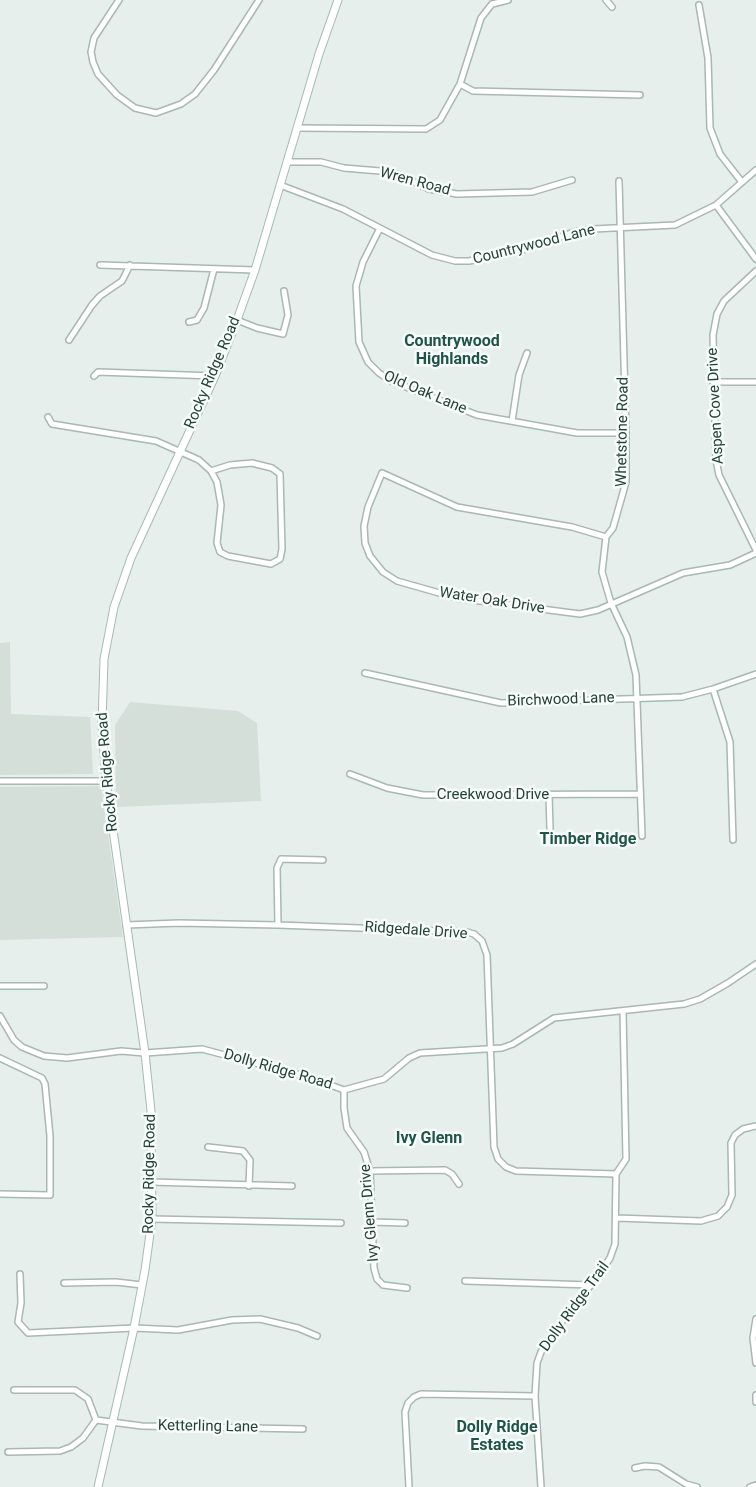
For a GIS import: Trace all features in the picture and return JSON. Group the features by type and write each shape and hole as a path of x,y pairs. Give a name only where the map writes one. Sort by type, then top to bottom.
{"main road":[{"name":"Rocky Ridge Road","path":"98,1487 134,1328 152,1219 151,1111 145,1053 106,781 102,725 104,659 114,607 131,558 215,376 255,270 297,128 338,0"}],"street":[{"path":"119,0 94,38 91,52 93,62 98,74 117,96 136,108 156,113 181,104 195,94 214,70 259,0"},
{"path":"297,128 426,129 440,120 460,84 481,18 492,4 508,0"},
{"path":"606,0 612,7"},
{"path":"699,5 708,58 710,128 720,154 741,181"},
{"path":"460,84 473,91 640,95"},
{"name":"Wren Road","path":"287,162 321,162 344,168 392,172 429,189 457,194 532,192 572,180"},
{"name":"Countrywood Lane","path":"280,185 326,202 432,255 455,261 503,256 574,232 675,225 716,204 756,170"},
{"name":"Whetstone Road","path":"619,181 626,482 613,528 606,537 602,572 611,603 632,655 637,698 642,836"},
{"path":"716,204 756,259"},
{"name":"Old Oak Lane","path":"380,228 363,262 356,286 359,342 368,362 391,380 477,415 577,433 626,433"},
{"path":"100,266 255,270"},
{"path":"69,340 92,305 100,296 122,281 130,266"},
{"path":"189,322 197,320 204,308 214,269"},
{"name":"Aspen Cove Drive","path":"756,271 724,301 716,314 713,336 716,460 719,475 756,551"},
{"path":"237,320 256,328 283,334 288,315 284,291"},
{"path":"512,421 520,374 527,353"},
{"path":"94,376 98,372 215,376"},
{"path":"713,382 756,382"},
{"path":"48,417 52,424 150,440 199,460 211,471 216,482 221,505 216,543 220,552 228,556 271,564 280,559 282,549 280,474 272,468 252,463 230,465 211,471"},
{"name":"Water Oak Drive","path":"606,537 572,527 457,507 382,473 368,507 364,526 365,543 370,556 383,572 397,581 457,598 580,614 598,610 683,573 730,565 756,551"},
{"name":"Birchwood Lane","path":"365,673 380,674 501,703 682,697 713,689 756,674"},
{"path":"713,689 730,742 733,840"},
{"name":"Creekwood Drive","path":"350,774 387,788 423,795 639,794"},
{"path":"0,782 106,781"},
{"path":"549,795 550,828"},
{"path":"278,925 277,868 281,859 323,860"},
{"name":"Ridgedale Drive","path":"126,925 178,923 278,925 377,928 474,934 482,941 487,955 494,1147 498,1158 506,1167 516,1171 616,1174"},
{"name":"Dolly Ridge Road","path":"0,1019 22,1047 44,1056 67,1058 121,1051 145,1053 202,1049 308,1077 344,1090 384,1079 409,1058 420,1053 490,1048 513,1044 554,1018 661,1008 700,999 756,964"},
{"path":"0,986 44,986"},
{"name":"Dolly Ridge Trail","path":"541,1487 535,1396 537,1364 541,1352 553,1333 610,1258 615,1244 617,1218 616,1174 626,1159 623,1011"},
{"path":"0,1032 7,1029"},
{"path":"0,1058 42,1078 45,1084 50,1136 50,1195 0,1194"},
{"name":"Ivy Glenn Drive","path":"344,1090 347,1128 364,1152 370,1171 374,1268 378,1279 383,1285 408,1288"},
{"path":"617,1218 701,1221 718,1216 727,1208 732,1195 731,1144 735,1135 743,1128 756,1126"},
{"path":"208,1147 243,1151 250,1160 250,1186"},
{"path":"370,1171 445,1170 452,1174 459,1184"},
{"path":"151,1182 292,1186"},
{"path":"152,1219 341,1223"},
{"path":"372,1222 405,1223"},
{"path":"20,1274 21,1303 18,1322 28,1333 134,1328 178,1330 232,1320 260,1319 298,1328 317,1336"},
{"path":"465,1281 591,1285"},
{"path":"64,1283 116,1282 142,1285"},
{"path":"756,1319 754,1338 756,1362"},
{"path":"8,1452 60,1451 71,1447 83,1438 96,1420 88,1399 75,1390 14,1390"},
{"path":"409,1487 406,1412 408,1403 414,1397 421,1394 535,1396"},
{"path":"756,1396 756,1402"},
{"name":"Ketterling Lane","path":"96,1420 142,1426 303,1429"},
{"path":"635,1468 645,1466 659,1467 686,1484 696,1487"},
{"path":"750,1487 756,1485"}],"shaded area":[{"path":"10,642 11,714 90,717 93,774 0,775 0,643"},
{"path":"130,702 238,711 257,723 261,801 116,807 115,725"},
{"path":"101,786 123,937 0,940 0,787"}],"district":[{"name":"Countrywood Highlands","path":"452,351"},
{"name":"Timber Ridge","path":"588,840"},
{"name":"Ivy Glenn","path":"429,1139"},
{"name":"Dolly Ridge Estates","path":"497,1437"}]}
